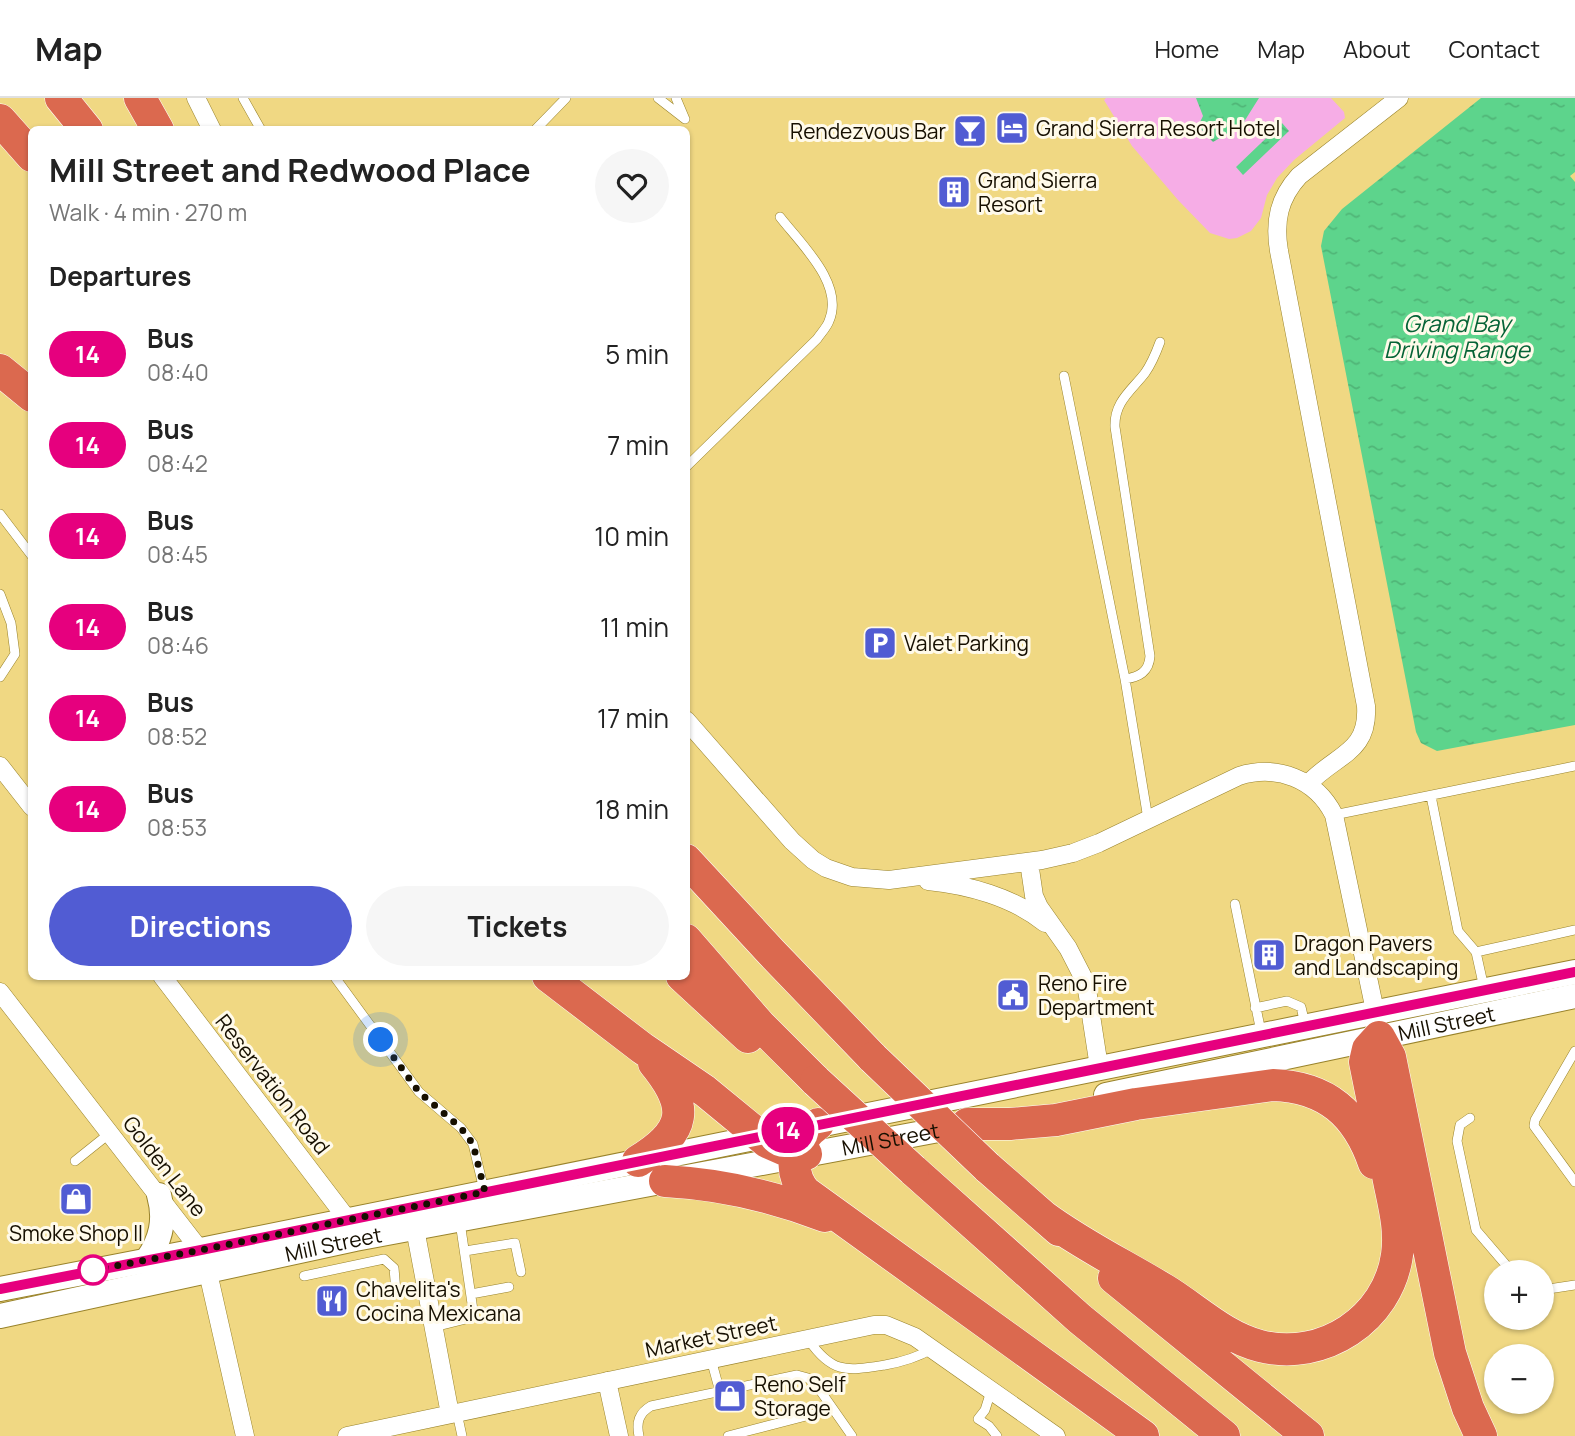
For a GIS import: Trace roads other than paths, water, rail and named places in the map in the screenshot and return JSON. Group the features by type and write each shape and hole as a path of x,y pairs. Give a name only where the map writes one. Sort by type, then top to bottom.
{"highway":[{"path":"61,98 84,126"},
{"path":"140,98 156,126"},
{"path":"0,120 28,152"},
{"path":"0,370 28,393"},
{"path":"690,864 873,1058 987,1167 1144,1303 1308,1436"},
{"path":"690,945 760,1025 815,1080 1080,1319 1224,1436"},
{"path":"553,980 642,1048 705,1091 758,1136 799,1154"},
{"path":"686,980 754,1042 785,1064 815,1080"},
{"path":"1043,1216 1093,1250 1167,1291 1231,1335 1260,1346 1290,1350 1333,1340 1355,1326 1374,1308 1386,1290 1398,1254 1397,1223 1365,1062 1377,1024"},
{"path":"1377,1024 1390,1057 1450,1353 1458,1381 1481,1436"},
{"path":"638,1161 670,1137 676,1124 678,1109 671,1086 642,1048"},
{"path":"967,1124 1031,1123 1273,1085 1299,1088 1334,1103 1353,1122 1367,1146 1397,1223"},
{"path":"818,1124 804,1136 799,1154 796,1175 805,1192 1143,1436"},
{"path":"666,1181 720,1186 772,1198 832,1219 873,1240"}],"main road":[{"name":"Mill Street","path":"0,1316 348,1220 413,1217 460,1219 967,1124 1377,1024 1484,989 1575,972"},
{"name":"Mill Street","path":"0,1289 147,1260 205,1260 413,1217 485,1192 1305,1025 1377,1024 1575,996"},
{"path":"147,1260 161,1232 163,1214 159,1195"}],"street":[{"path":"195,98 210,126"},
{"path":"1308,784 1360,741 1366,727 1366,706 1278,244 1277,219 1287,192 1299,176 1399,98"},
{"path":"690,725 792,841 813,860 852,877 952,884 997,897 1033,914 1061,937"},
{"path":"0,766 28,802"},
{"path":"889,880 1028,862 1073,853 1249,772 1283,773 1308,784 1324,799 1334,815 1377,1024"},
{"path":"1028,862 1034,896 1039,907 1075,958 1086,983 1099,1067"},
{"name":"Reservation Road","path":"165,980 348,1220"},
{"name":"Golden Lane","path":"0,992 159,1195 205,1260 245,1436"},
{"path":"413,1217 454,1413"},
{"name":"Market Street","path":"347,1436 368,1434 454,1413 874,1325 886,1325 901,1330 932,1349 1056,1436"},
{"path":"607,1381 619,1436"}],"lane":[{"path":"243,98 259,126"},
{"path":"539,126 566,98"},
{"path":"658,98 685,119 676,98"},
{"path":"690,463 807,348 829,322 833,307 831,288 825,275 780,217"},
{"path":"1125,679 1144,673 1150,656 1115,420 1118,406 1146,371 1160,342"},
{"path":"1064,376 1125,679 1148,819"},
{"path":"0,514 28,551"},
{"path":"0,594 11,623 15,654 0,677"},
{"path":"1334,815 1575,766"},
{"path":"1431,796 1458,931 1476,953 1484,989"},
{"path":"1235,904 1261,1034"},
{"path":"1476,953 1575,930"},
{"path":"337,980 419,1092 461,1128 473,1144 485,1192"},
{"path":"1255,1008 1287,1001 1301,1007 1305,1025"},
{"path":"1575,1051 1535,1119 1534,1126 1575,1182"},
{"path":"1469,1118 1460,1125 1458,1141 1476,1230 1502,1260"},
{"path":"75,1161 110,1133"},
{"path":"434,1327 474,1317 460,1219"},
{"path":"465,1251 515,1243 521,1272"},
{"path":"304,1276 384,1259 394,1268 396,1292"},
{"path":"1554,1288 1575,1285"},
{"path":"471,1294 509,1287"},
{"path":"808,1339 828,1361 843,1369 858,1370 909,1361 932,1349"},
{"path":"712,1359 720,1392"},
{"path":"639,1436 638,1420 642,1411 651,1406 797,1375 808,1378 852,1436"},
{"path":"991,1391 985,1410 978,1419 989,1426 997,1436"},
{"path":"728,1436 833,1409"},
{"path":"454,1413 462,1436"}],"water":[{"path":"1196,98 1259,98 1242,125 1213,142 1198,126 1203,116"},
{"name":"Grand Bay Driving Range","path":"1481,98 1575,98 1575,172 1570,176 1575,182 1575,725 1437,751 1421,743 1416,732 1321,246 1324,231 1342,209"},
{"path":"1282,123 1289,131 1243,175 1236,167"}],"place":[{"name":"Grand Sierra Resort Hotel","path":"1012,128"},
{"name":"Rendezvous Bar","path":"970,131"},
{"name":"Grand Sierra Resort","path":"954,192"},
{"name":"Valet Parking","path":"880,643"},
{"name":"Dragon Pavers and Landscaping","path":"1269,955"},
{"name":"Reno Fire Department","path":"1013,995"},
{"name":"Smoke Shop II","path":"76,1199"},
{"name":"Chavelita's Cocina Mexicana","path":"332,1301"},
{"name":"Reno Self Storage","path":"730,1396"}]}
